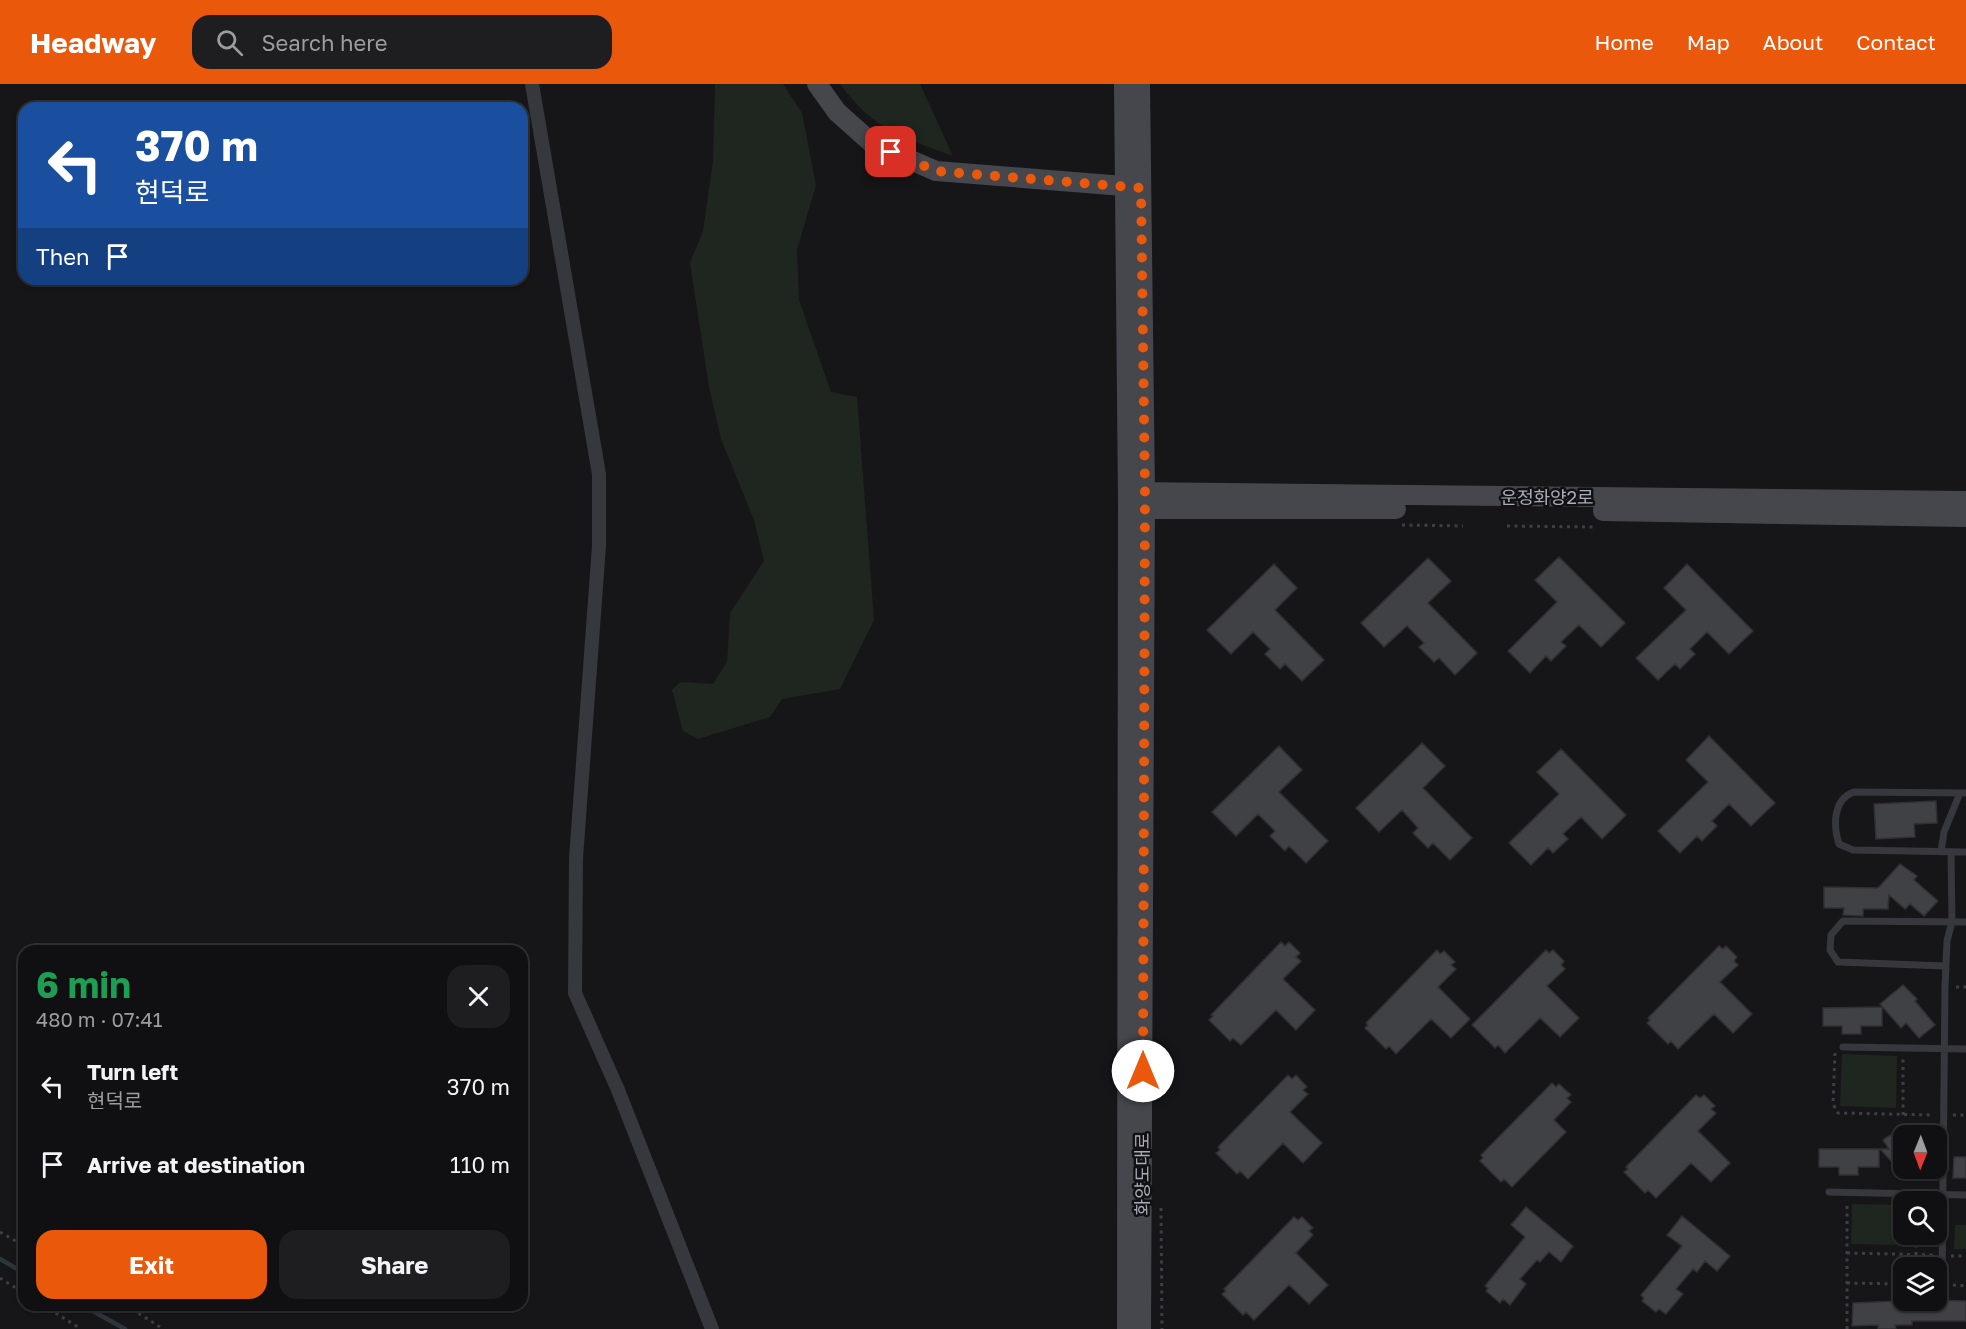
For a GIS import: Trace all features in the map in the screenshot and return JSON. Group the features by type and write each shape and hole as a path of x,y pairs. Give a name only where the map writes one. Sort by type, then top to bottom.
{"main road":[{"path":"817,84 837,112 873,144 936,171 1133,187"},
{"name":"화양도대로","path":"1124,84 1133,187"},
{"name":"화양도대로","path":"1140,84 1133,187 1142,1329"},
{"name":"화양도대로","path":"1127,1329 1136,501"},
{"name":"운정화양2로","path":"1136,501 1966,501"},
{"name":"운정화양2로","path":"1136,501 1966,517"}],"street":[{"path":"532,84 599,474 599,546 576,858 576,993 618,1090 712,1329"}],"lane":[{"path":"1941,852 1948,820 1963,793 1854,792 1845,795 1837,808 1837,835 1839,844 1846,849 1941,852 1966,852"},
{"path":"1944,1191 1946,966 1947,941 1952,922 1951,852"},
{"path":"1946,966 1838,962 1830,950 1831,935 1843,921 1966,922"},
{"path":"1843,1047 1966,1049"},
{"path":"1829,1192 1893,1194"},
{"path":"1947,1195 1966,1196"},
{"path":"1943,1245 1943,1256"}],"path":[{"path":"1393,525 1463,526"},
{"path":"1843,1047 1835,1051 1834,1056 1833,1104 1838,1113 1945,1115"},
{"path":"1903,1115 1904,1048"},
{"path":"1847,1193 1847,1329"},
{"path":"1161,1203 1161,1329"},
{"path":"0,1232 18,1242"},
{"path":"1916,1245 1916,1255"},
{"path":"1847,1253 1943,1256"},
{"path":"0,1278 18,1289"},
{"path":"1847,1283 1893,1284"},
{"path":"52,1311 81,1329"},
{"path":"135,1311 163,1329"}],"shaded area":[{"path":"715,84 783,84 802,113 816,185 797,250 799,300 831,392 857,397 874,620 840,689 782,699 770,717 698,739 683,731 672,690 680,682 713,684 727,662 730,613 764,561 754,520 721,439 709,387 690,263 703,231 713,161"},
{"path":"840,84 920,84 953,156 903,137 877,122 852,100"},
{"path":"1842,1054 1897,1056 1896,1108 1840,1106"},
{"path":"1852,1204 1893,1205 1893,1245 1851,1244"},
{"path":"1955,1225 1966,1225 1966,1249 1954,1249"}],"building":[{"path":"1559,557 1625,623 1601,647 1579,625 1561,642 1566,646 1551,661 1546,656 1530,673 1508,651 1557,602 1535,580"},
{"path":"1428,558 1451,581 1428,603 1477,653 1455,675 1439,658 1434,662 1419,647 1424,643 1407,626 1384,647 1361,623"},
{"path":"1274,564 1297,588 1275,610 1324,660 1302,681 1285,664 1280,669 1265,654 1270,649 1253,632 1231,654 1207,630"},
{"path":"1687,564 1753,631 1729,654 1707,632 1690,649 1695,654 1680,669 1675,664 1658,680 1636,658 1686,610 1664,588"},
{"path":"1709,736 1775,803 1751,826 1729,804 1712,821 1717,826 1702,841 1697,836 1680,853 1658,831 1708,782 1686,760"},
{"path":"1422,743 1445,766 1423,788 1472,838 1450,860 1433,843 1428,848 1413,833 1418,828 1402,810 1379,832 1356,808"},
{"path":"1279,746 1302,770 1279,792 1328,841 1306,863 1289,846 1285,851 1270,836 1275,831 1258,814 1236,836 1212,812"},
{"path":"1561,749 1626,815 1602,839 1581,817 1563,834 1568,839 1553,853 1548,848 1531,865 1509,843 1559,794 1537,772"},
{"path":"1936,801 1937,823 1914,824 1915,837 1876,839 1874,804"},
{"path":"1900,864 1917,876 1914,880 1938,901 1924,916 1910,904 1905,909 1889,895 1888,909 1863,909 1863,916 1843,915 1844,908 1824,908 1824,887 1878,888"},
{"path":"1281,942 1285,946 1289,942 1300,953 1296,957 1301,961 1283,979 1315,1010 1296,1030 1276,1010 1241,1045 1233,1038 1230,1041 1209,1020 1213,1016 1211,1015"},
{"path":"1719,946 1723,949 1726,946 1737,957 1734,961 1738,965 1720,982 1752,1014 1733,1033 1714,1014 1678,1049 1671,1041 1668,1044 1647,1023 1650,1020 1648,1018"},
{"path":"1437,950 1440,954 1444,951 1455,962 1451,965 1456,969 1438,987 1470,1019 1451,1038 1431,1019 1396,1054 1389,1046 1386,1049 1365,1028 1368,1025 1366,1023"},
{"path":"1546,950 1549,953 1553,950 1564,961 1561,965 1565,969 1547,986 1579,1018 1560,1037 1540,1018 1505,1053 1498,1045 1495,1048 1472,1025"},
{"path":"1903,985 1917,999 1915,1001 1935,1025 1919,1038 1906,1023 1901,1028 1880,1004"},
{"path":"1882,1007 1882,1026 1861,1026 1861,1034 1842,1034 1842,1026 1823,1026 1823,1008"},
{"path":"1288,1075 1292,1079 1296,1075 1307,1087 1303,1090 1308,1094 1290,1112 1322,1143 1303,1163 1283,1143 1248,1179 1240,1171 1237,1174 1216,1153 1220,1150 1218,1147"},
{"path":"1552,1083 1556,1087 1559,1084 1571,1095 1567,1098 1571,1102 1554,1120 1566,1132 1512,1187 1504,1179 1501,1182 1480,1161 1483,1158 1481,1155"},
{"path":"1696,1095 1700,1098 1704,1095 1715,1106 1711,1109 1716,1113 1698,1131 1730,1163 1711,1182 1691,1163 1656,1198 1648,1190 1645,1193 1624,1172 1628,1169 1626,1167"},
{"path":"1893,1133 1893,1163 1880,1149 1889,1149 1883,1140"},
{"path":"1819,1149 1879,1149 1879,1167 1858,1167 1858,1175 1839,1175 1839,1167 1819,1167"},
{"path":"1954,1157 1966,1157 1966,1178 1953,1178"},
{"path":"1526,1207 1573,1246 1561,1262 1549,1252 1540,1262 1537,1260 1520,1279 1526,1284 1510,1305 1503,1299 1500,1303 1486,1291 1488,1288 1485,1286 1525,1237 1511,1225"},
{"path":"1682,1216 1730,1256 1717,1271 1705,1261 1697,1272 1693,1269 1676,1289 1683,1294 1666,1314 1659,1309 1656,1312 1642,1301 1644,1298 1641,1295 1682,1246 1667,1235"},
{"path":"1294,1217 1298,1220 1302,1217 1313,1228 1309,1231 1313,1235 1296,1253 1328,1285 1309,1304 1289,1285 1254,1320 1246,1312 1243,1315 1222,1294 1226,1291 1224,1289"},
{"path":"1893,1301 1893,1311 1947,1311 1947,1301 1966,1301 1966,1321 1912,1321 1912,1325 1895,1325 1896,1329 1878,1329 1878,1325 1852,1326 1853,1303"}],"waterway":[{"path":"0,1259 18,1270"},
{"path":"93,1311 125,1329"}],"route":[{"path":"891,152 936,171 1141,188 1145,493 1143,1071"}]}
